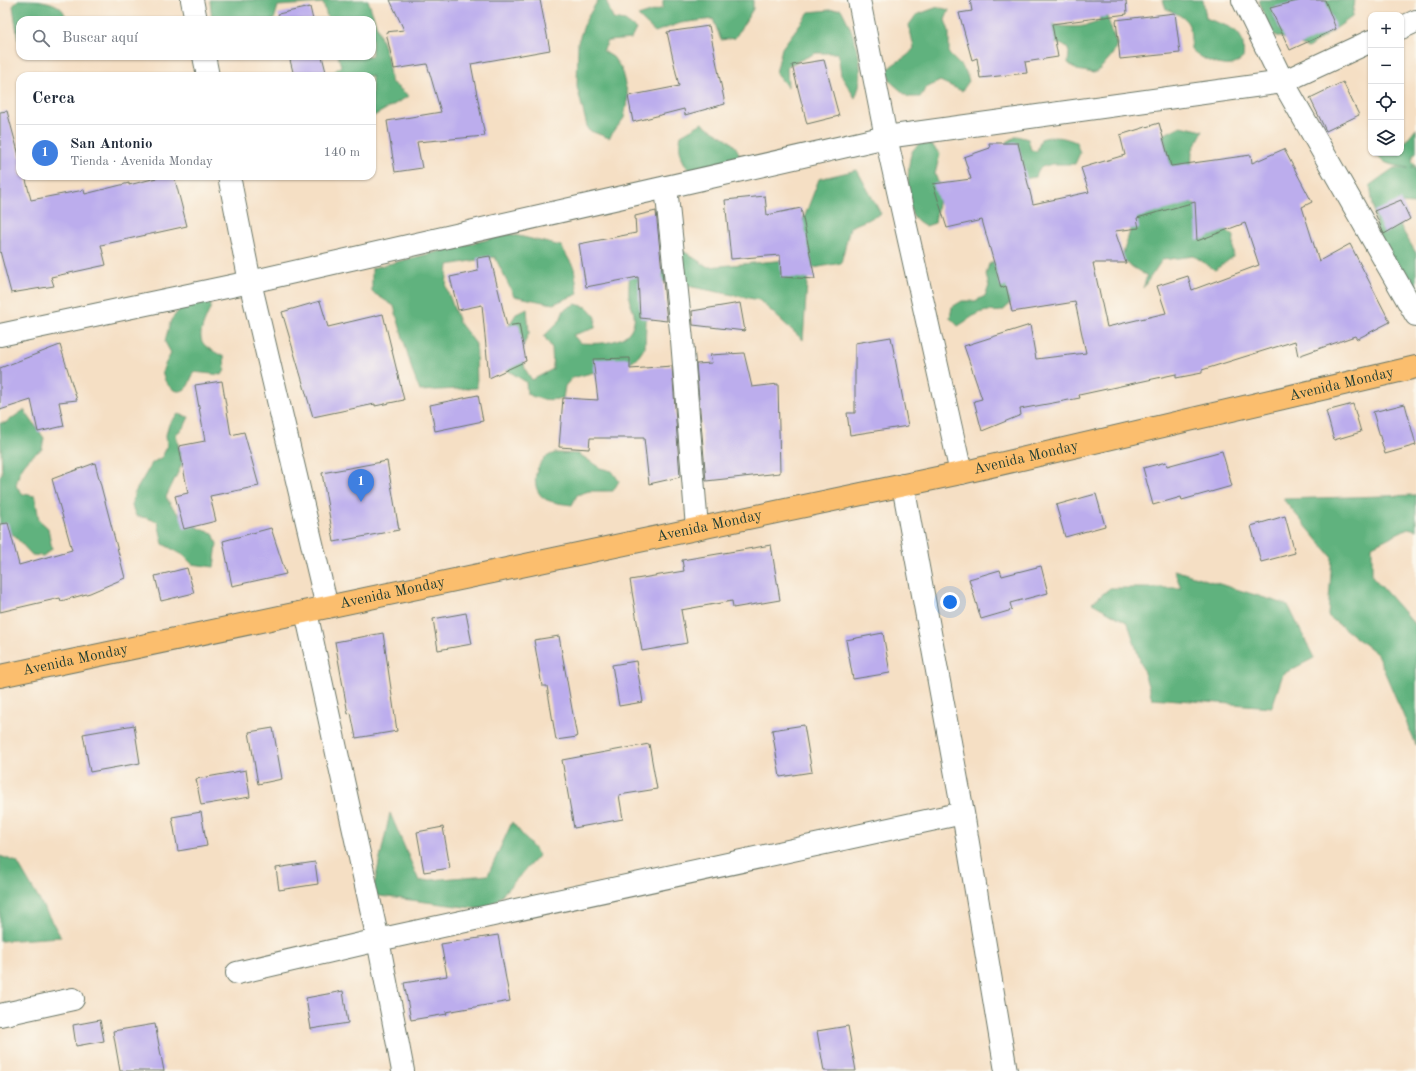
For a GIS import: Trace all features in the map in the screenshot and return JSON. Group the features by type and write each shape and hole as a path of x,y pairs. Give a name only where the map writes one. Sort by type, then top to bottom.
{"main road":[{"name":"Avenida Monday","path":"0,676 961,473 1416,367"}],"street":[{"path":"192,0 195,16"},
{"path":"859,0 886,136 961,473"},
{"path":"1243,0 1282,82 1416,315"},
{"path":"1404,27 1416,21"},
{"path":"0,335 250,282 886,136 1282,82 1368,42"},
{"path":"205,60 207,72"},
{"path":"229,180 250,282 327,607"},
{"path":"666,187 682,348 697,528"},
{"path":"903,485 963,813 1006,1071"},
{"path":"306,612 378,940 403,1071"},
{"path":"238,973 378,940 963,813"},
{"path":"0,1015 73,999"}],"green space":[{"path":"18,0 49,2 61,8 65,16 16,16 16,26 13,6"},
{"path":"210,0 368,0 373,16 327,16 323,3 278,6 275,16 212,16"},
{"path":"598,0 606,0 613,19 625,21 636,29 631,39 608,41 603,51 613,57 621,68 628,96 624,118 609,138 588,130 577,87 578,42 586,20"},
{"path":"663,0 753,0 753,9 735,38 721,40 713,19 681,23 655,32 638,16 663,8"},
{"path":"1163,0 1203,0 1206,18 1228,27 1239,34 1242,40 1243,58 1232,65 1221,65 1210,62 1200,56 1191,49 1191,34 1188,23 1185,19 1166,9"},
{"path":"1259,0 1355,0 1352,17 1308,48 1270,33"},
{"path":"938,7 949,10 945,20 949,31 949,54 965,70 969,81 962,91 940,81 926,88 920,97 908,97 891,82 887,70 908,55 914,48 909,25 916,15"},
{"path":"841,9 855,41 860,64 859,87 855,98 841,75 838,53 816,53 787,66 788,88 776,73 782,48 809,12"},
{"path":"1102,11 1107,17 1117,45 1112,55 1100,69 1094,73 1077,70 1068,63 1069,52 1066,46 1055,43 1052,25 1070,27 1094,24 1099,21"},
{"path":"376,24 387,56 391,82 409,96 376,115 376,72 334,72 341,66 339,60 376,60"},
{"path":"702,123 732,143 739,154 741,162 696,177 691,173 682,158 680,147 681,135"},
{"path":"1181,126 1203,131 1192,151 1190,201 1234,236 1233,257 1215,270 1194,256 1162,260 1143,288 1147,276 1121,260 1143,189 1174,181 1163,135"},
{"path":"1416,128 1416,152 1412,161 1416,165 1411,167 1416,167 1416,204 1399,203 1394,216 1416,253 1416,295 1378,241 1370,185 1394,168 1408,168 1395,166 1385,162 1378,156 1404,156 1404,143"},
{"path":"1017,136 1028,139 1031,150 1037,151 1041,139 1058,137 1067,139 1076,142 1080,153 1075,164 1052,164 1041,167 1035,177 1024,179 1000,151 1007,142"},
{"path":"920,143 932,145 940,154 935,174 939,185 939,197 935,223 926,226 919,222 914,216 911,211 909,199 908,173 910,157 913,150"},
{"path":"857,170 881,214 850,227 841,263 808,269 803,340 759,300 657,280 677,247 708,267 788,260 819,179"},
{"path":"510,234 561,246 574,268 578,294 553,304 514,296 495,257 448,265 446,287 459,322 476,344 477,388 420,391 413,373 394,306 372,292 372,268"},
{"path":"633,237 647,298 645,347 639,356 629,363 572,378 565,386 563,398 536,398 527,394 526,382 507,370 501,360 502,337 516,314 527,309 529,333 523,346 523,358 525,369 532,380 553,369 552,348 544,336 560,320 564,310 575,304 587,307 596,317 595,328 573,335 580,343 604,343 620,339 627,335 634,321 634,312 629,298"},
{"path":"1000,258 1014,294 1010,303 1002,311 989,311 977,314 958,326 950,318 952,307 962,301 975,301 985,296 989,286 986,275 989,264"},
{"path":"206,299 211,303 211,305 203,326 201,338 206,346 224,357 225,370 222,375 193,372 187,387 181,391 177,391 166,383 163,374 163,370 171,353 165,342 171,320 183,305"},
{"path":"24,410 44,438 42,449 24,464 17,479 16,486 23,494 35,496 39,520 48,528 52,549 43,556 32,555 8,529 0,525 0,476 2,473 0,423 5,423"},
{"path":"178,414 189,417 184,427 176,434 182,464 166,497 175,510 186,520 199,528 213,533 217,544 214,567 192,564 183,555 163,544 158,522 136,516 132,506 134,494 152,463 162,457 167,447 166,435 169,424"},
{"path":"555,453 579,454 600,468 612,471 619,481 613,491 589,491 577,495 572,505 547,500 538,492 535,481 536,475 540,464 544,459"},
{"path":"1416,495 1416,530 1408,528 1372,546 1372,576 1416,626 1416,745 1377,654 1328,616 1332,557 1283,499"},
{"path":"1174,570 1288,605 1314,658 1283,674 1272,707 1152,698 1128,623 1092,603 1110,588 1181,588"},
{"path":"390,813 419,881 488,875 512,822 539,855 488,910 372,895"},
{"path":"0,856 17,862 61,937 0,941"}],"building":[{"path":"390,0 540,0 550,50 471,64 485,136 417,142 422,168 395,172 387,121 441,112 427,64 394,69 386,32 404,30"},
{"path":"970,0 1126,0 1127,14 1052,24 1058,57 1025,62 1027,73 980,78 977,58 972,60 959,13 972,11"},
{"path":"1301,0 1325,0 1336,29 1290,50 1270,8"},
{"path":"310,7 312,16 279,16 278,14"},
{"path":"1175,13 1180,53 1120,59 1116,20"},
{"path":"709,26 725,104 685,115 684,109 633,122 628,96 679,86 667,32"},
{"path":"290,60 323,60 326,72 293,72"},
{"path":"824,60 839,116 807,124 792,65"},
{"path":"1343,82 1359,115 1326,131 1310,98"},
{"path":"7,111 16,144 16,180 26,180 31,200 84,190 85,194 129,183 129,185 148,180 175,180 187,226 101,245 106,265 51,277 54,286 11,293 0,251 0,112"},
{"path":"1159,123 1171,166 1251,155 1252,163 1284,149 1312,202 1302,207 1319,261 1350,244 1390,322 1357,339 1355,336 1298,356 1295,341 1202,370 1202,373 1176,378 1176,374 1079,395 1080,398 1020,409 1021,415 982,431 974,401 982,399 964,346 1030,325 1036,359 1086,353 1075,302 1012,312 1006,286 1001,288 982,220 947,228 933,184 971,179 964,157 990,148 989,143 1018,143 1033,204 1089,192 1081,168 1125,155 1120,135","holes":["1195,202 1197,241 1245,223 1259,265 1192,290 1188,276 1157,286 1166,313 1107,327 1093,263 1126,263 1115,231 1139,228 1137,218"]},
{"path":"765,196 767,215 801,208 815,279 781,277 780,255 731,259 725,200"},
{"path":"1401,200 1410,219 1384,234 1374,211"},
{"path":"656,211 667,321 640,318 638,277 586,287 579,244 636,233 635,216"},
{"path":"490,256 507,326 519,324 526,361 489,378 482,305 458,310 450,277 478,271 477,258"},
{"path":"320,301 328,327 383,314 404,400 375,406 375,404 313,417 282,312"},
{"path":"740,303 745,331 693,325 692,311"},
{"path":"891,337 908,426 850,435 847,413 855,413 855,343"},
{"path":"60,345 77,400 59,402 64,426 38,432 31,400 0,410 0,368"},
{"path":"744,353 752,387 778,384 780,473 706,481 696,364 712,363 710,355"},
{"path":"630,358 630,369 672,366 680,477 649,484 644,438 590,438 589,449 559,447 563,398 598,400 593,359"},
{"path":"222,381 231,435 244,432 259,486 210,496 216,521 184,529 175,496 188,493 179,446 205,441 195,385"},
{"path":"478,395 483,421 435,431 430,405"},
{"path":"1353,404 1361,432 1334,440 1326,411"},
{"path":"1405,404 1416,445 1385,454 1373,412"},
{"path":"1222,451 1232,486 1182,500 1181,497 1153,505 1143,468 1166,462 1167,466"},
{"path":"387,461 399,530 334,542 322,473"},
{"path":"95,463 125,578 90,593 61,601 60,598 0,612 0,524 8,523 19,565 72,550 52,479"},
{"path":"1096,494 1105,526 1065,537 1056,505"},
{"path":"1285,516 1295,553 1261,562 1251,526"},
{"path":"271,528 286,574 232,586 223,541"},
{"path":"771,545 780,600 733,608 732,601 681,610 687,643 642,651 630,580 684,571 682,560"},
{"path":"1041,566 1048,593 1010,603 1012,610 981,619 969,579 1000,570 1002,576"},
{"path":"187,568 194,593 161,601 155,576"},
{"path":"466,613 472,644 438,650 433,619"},
{"path":"383,633 397,731 356,738 351,713 348,714 335,642"},
{"path":"883,633 890,673 853,679 846,640"},
{"path":"559,636 577,737 556,740 547,686 542,686 534,640"},
{"path":"636,661 643,702 619,706 612,665"},
{"path":"134,725 140,763 90,772 83,734"},
{"path":"804,725 812,772 780,777 772,730"},
{"path":"273,728 282,779 258,784 249,732"},
{"path":"649,744 657,789 619,795 623,819 574,828 562,760"},
{"path":"246,770 250,797 201,805 196,779"},
{"path":"201,812 207,846 178,851 172,817"},
{"path":"443,827 450,868 424,872 417,832"},
{"path":"315,862 318,884 279,890 276,868"},
{"path":"498,935 510,1001 446,1012 447,1014 411,1020 404,983 447,976 441,944"},
{"path":"343,991 348,1023 311,1029 306,998"},
{"path":"100,1020 104,1041 76,1046 73,1025"},
{"path":"155,1024 164,1071 120,1071 113,1031"},
{"path":"848,1026 856,1071 824,1071 817,1031"}],"place":[{"name":"San Antonio","path":"361,502"}]}
